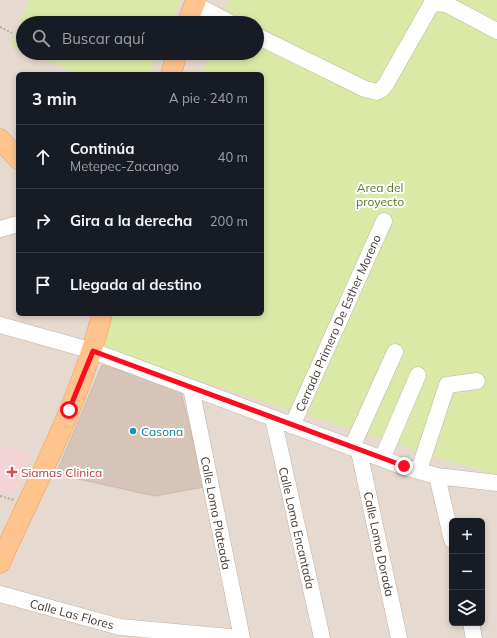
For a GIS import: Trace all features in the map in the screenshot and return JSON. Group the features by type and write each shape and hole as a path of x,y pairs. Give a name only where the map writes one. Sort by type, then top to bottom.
{"main road":[{"path":"190,16 195,2"},
{"path":"172,72 175,60"},
{"path":"0,139 16,157"},
{"path":"0,564 93,351 102,316"}],"street":[{"path":"195,2 219,16"},
{"path":"264,39 365,89 377,92 386,84 432,3 446,4 497,31"},
{"name":"Cerrada Primero De Esther Moreno","path":"292,426 384,221"},
{"path":"0,229 16,225"},
{"path":"0,325 93,351 382,459 438,476 497,483"},
{"path":"355,449 395,352"},
{"path":"382,459 418,375"},
{"path":"418,470 447,385 477,381"},
{"name":"Calle Loma Plateada","path":"191,388 242,638"},
{"name":"Calle Loma Encantada","path":"272,418 322,638"},
{"name":"Calle Loma Dorada","path":"355,449 399,638"},
{"path":"438,476 449,526"},
{"name":"Calle Las Flores","path":"0,594 120,627 242,638"},
{"path":"472,626 474,638"}],"path":[{"path":"0,28 12,33"}],"shaded area":[{"path":"0,0 497,0 497,638 0,638"},
{"name":"Siamas Clinica","path":"0,446 33,452 14,495 0,492"}],"green space":[{"path":"29,0 181,0 174,16 23,16"},
{"name":"Area del proyecto","path":"230,0 497,0 497,476 102,350 112,316 264,316 264,72 203,72 207,60 264,60 264,16 224,16"},
{"path":"16,33 16,48 11,46"},
{"path":"45,60 155,60 151,72 74,72"}],"building":[{"name":"Casona","path":"102,365 180,388 204,487 155,496 56,474"}],"place":[{"name":"Casona","path":"133,431"},
{"name":"Siamas Clinica","path":"12,472"}],"route":[{"path":"69,410 93,351 352,447 359,451 404,466"}]}
